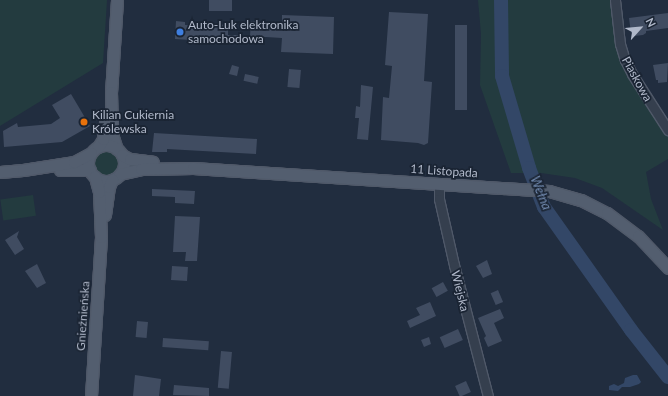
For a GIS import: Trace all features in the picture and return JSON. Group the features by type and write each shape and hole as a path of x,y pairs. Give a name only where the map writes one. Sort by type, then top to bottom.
{"main road":[{"path":"23,170 93,174 104,181 116,177 124,165 112,134 111,92 117,0"},
{"path":"93,174 88,161 104,134 111,92"},
{"path":"0,172 74,162 95,150 108,145 120,152"},
{"name":"11 Listopada","path":"120,152 138,161 194,168 549,191 580,200 607,213 638,236 668,268"},
{"name":"11 Listopada","path":"116,177 141,168 194,168"},
{"name":"Gnieźnieńska","path":"93,174 99,192 101,237"},
{"name":"Gnieźnieńska","path":"91,396 101,237 109,186 116,177"}],"street":[{"name":"Piaskowa","path":"615,0 619,38 625,60 632,74 668,130"},
{"name":"Wiejska","path":"439,184 439,199 454,265 488,396"}],"green space":[{"path":"0,0 107,0 103,63 0,126"},
{"path":"478,0 612,0 626,72 668,137 668,159 646,172 651,199 663,230 602,188 575,178 541,173 511,173 480,85 481,34"},
{"path":"106,150 115,154 119,163 115,172 106,176 97,172 93,163 97,154"},
{"path":"33,195 36,216 3,220 0,200"}],"water":[{"path":"637,375 641,382 639,384 630,387 622,387 618,391 609,390 609,386 614,384 618,386 624,383 625,378"}],"building":[{"path":"209,0 232,0 232,11 209,11"},
{"path":"389,12 428,14 424,81 432,82 428,143 424,145 418,143 381,140 383,97 389,98 392,66 385,65"},
{"path":"668,13 668,28 646,31 643,35 634,36 634,33 631,33 629,18"},
{"path":"282,15 334,17 333,54 281,52 282,38 250,36 251,21 282,23"},
{"path":"176,21 185,22 185,25 228,25 228,35 239,35 238,43 175,39"},
{"path":"455,25 467,25 467,110 455,110"},
{"path":"668,63 667,82 658,83 653,65"},
{"path":"232,65 239,67 237,76 229,74"},
{"path":"289,69 301,70 299,88 287,87"},
{"path":"245,74 259,77 257,84 244,81"},
{"path":"361,85 373,87 368,140 357,139 359,118 355,118 356,106 360,107"},
{"path":"71,94 90,126 62,142 4,147 3,131 17,123 18,127 51,124 60,118 52,105"},
{"path":"154,133 257,139 256,154 167,149 167,152 152,152"},
{"path":"152,189 195,191 194,204 175,203 175,197 152,196"},
{"path":"175,216 200,217 197,261 185,261 186,252 173,252"},
{"path":"19,231 17,237 24,249 15,255 5,240"},
{"path":"487,260 492,274 483,278 476,266"},
{"path":"37,264 46,283 37,288 25,271"},
{"path":"172,266 188,267 187,281 171,280"},
{"path":"443,282 448,291 436,297 432,288"},
{"path":"498,290 503,302 496,305 491,293"},
{"path":"430,302 436,316 410,328 407,321 420,315 416,308"},
{"path":"500,309 504,318 494,323 502,341 488,347 484,338 486,336 478,318"},
{"path":"137,321 148,322 147,338 136,337"},
{"path":"458,329 463,340 445,348 440,337"},
{"path":"429,337 431,344 424,347 421,340"},
{"path":"163,338 209,341 208,350 162,347"},
{"path":"221,351 232,352 229,389 218,388"},
{"path":"135,375 161,379 159,396 133,396"},
{"path":"466,381 471,392 460,396 455,386"},
{"path":"174,385 209,388 209,396 173,395"}],"waterway":[{"name":"Wełna","path":"501,0 502,76 529,168 544,207 631,330 668,377"}],"place":[{"name":"Auto-Luk elektronika samochodowa","path":"180,32"},
{"name":"Kilian Cukiernia Królewska","path":"84,122"}]}
